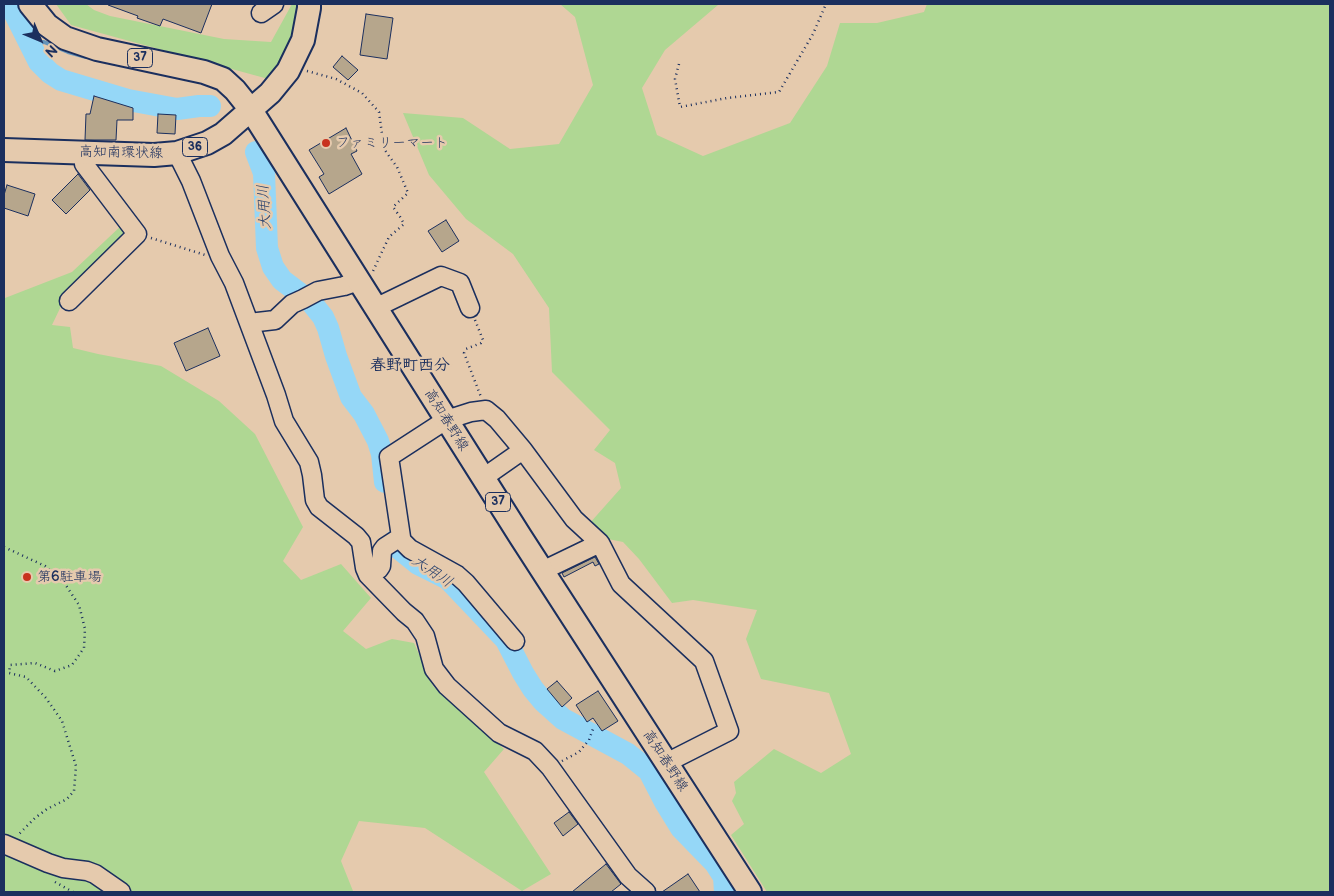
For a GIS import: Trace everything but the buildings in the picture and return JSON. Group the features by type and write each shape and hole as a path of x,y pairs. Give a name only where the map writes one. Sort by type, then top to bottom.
{"main road":[{"name":"高知春野線","path":"30,4 47,25 65,38 97,48 204,72 223,80 235,90 251,110 542,571 750,892"},
{"name":"高知南環状線","path":"4,150 154,155 178,153 207,143 223,134 270,93 290,68 302,40 309,4"}],"street":[{"path":"178,153 234,283 284,421 309,462 314,500 319,507 361,542 368,575 404,612 415,620 424,636 434,669 447,686 499,733 535,751 550,767 628,876 646,892"},
{"path":"69,301 137,234 84,164"},
{"path":"249,323 275,320 292,304 318,291 344,286 366,293 441,276 460,283 470,308"},
{"path":"368,575 381,566 382,551 401,537 389,457 446,420 471,412 486,410 497,419 574,519 600,543 621,584 704,661 729,731 666,763"},
{"path":"483,478 522,450"},
{"path":"394,541 410,548 462,579 515,642"},
{"path":"542,571 600,543"},
{"path":"4,844 48,863 95,874 121,892"}],"path":[{"path":"679,64 675,79 680,107 727,98 779,92 813,34 826,4"},
{"path":"290,68 336,79 362,93 379,112 384,149 397,167 408,193 393,206 404,224 389,237 366,293"},
{"path":"137,234 223,261"},
{"path":"470,308 483,340 481,343 466,349 464,353 486,410"},
{"path":"4,547 45,566 62,580 79,605 86,629 84,648 72,665 55,671 35,663 10,665 9,673 26,677 46,698 62,721 76,766 74,791 67,798 47,809 24,828"},
{"path":"550,767 579,752 593,729"}],"green space":[{"path":"56,4 86,4 94,10 110,16 224,39 271,42 292,4 304,4 304,12 272,80 71,25"},
{"path":"560,4 722,4 718,5 665,50 642,88 657,135 703,156 790,123 827,66 840,23 877,23 924,12 927,4 1330,4 1330,892 767,892 731,835 744,824 732,801 736,793 734,782 774,749 821,773 851,754 829,693 761,679 746,639 757,610 693,600 672,603 639,559 623,542 603,538 589,524 621,488 615,463 594,450 610,430 552,372 549,308 513,254 466,219 429,175 403,113 463,118 510,149 559,144 593,85 575,17"},
{"path":"123,224 128,233 63,302 52,325 70,327 73,348 161,366 219,401 255,434 303,527 283,561 301,580 341,564 371,598 343,631 366,649 392,639 414,643 433,686 504,749 484,772 551,874 522,891 425,828 359,821 341,861 353,891 356,892 4,892 5,298 72,272"}],"waterway":[{"name":"大用川","path":"10,4 39,62 50,73 61,80 128,100 177,109 210,106"},
{"path":"30,43 44,42 86,57"},
{"name":"大用川","path":"256,152 264,173 267,248 273,267 282,280 311,302 323,317 351,397 364,414 378,441 382,454 385,482"},
{"name":"大用川","path":"395,541 397,547 418,564 448,579 506,640 523,673 543,701 563,719 628,754 649,771 681,828 715,863 724,877 725,892"}],"place":[{"name":"ファミリーマート","path":"326,143"},
{"name":"第6駐車場","path":"27,577"}],"district":[{"name":"春野町西分","path":"410,366"}]}
